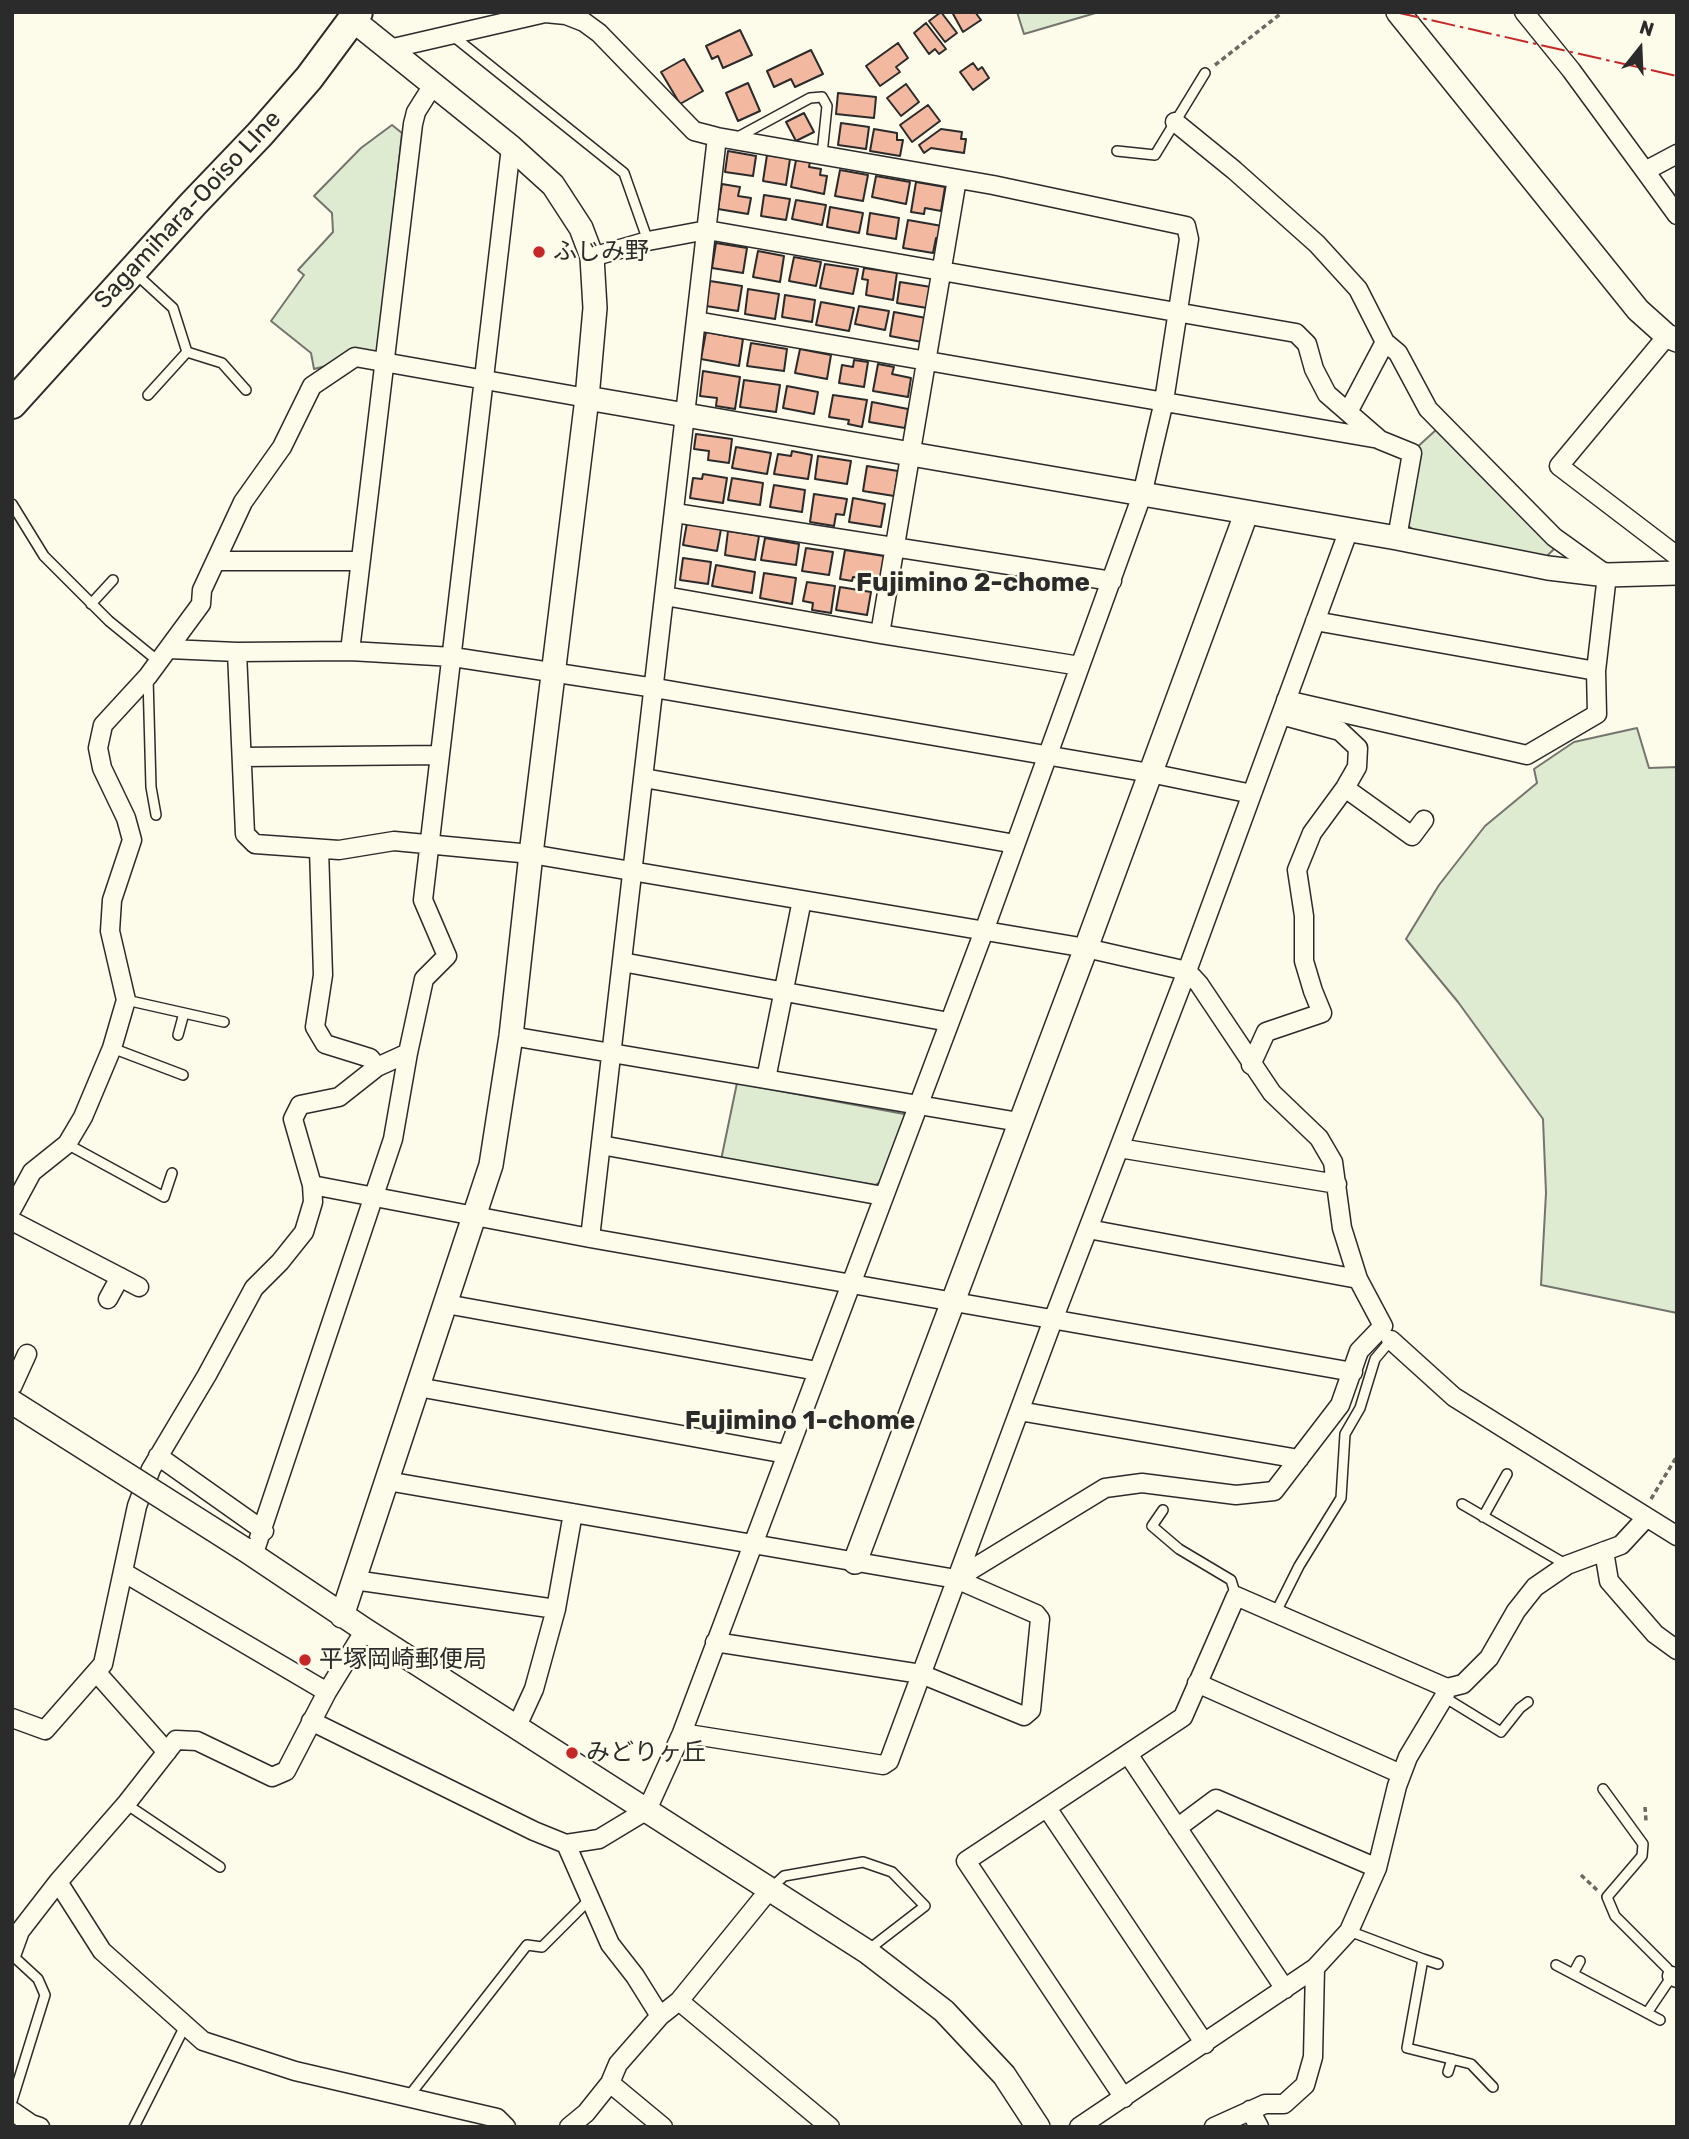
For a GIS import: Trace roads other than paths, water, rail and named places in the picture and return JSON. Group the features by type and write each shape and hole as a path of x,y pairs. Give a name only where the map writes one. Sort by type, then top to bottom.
{"main road":[{"name":"Sagamihara-Ooiso LIne","path":"12,404 132,270 260,134 309,78 355,16"}],"street":[{"path":"1398,12 1638,310 1672,338 1559,466 1677,556"},
{"path":"1524,12 1571,70 1677,215"},
{"path":"311,1721 534,1831 566,1844 599,1839 647,1810 682,1733 984,931 1142,495 1164,401 1189,239 1186,226 957,179 694,131 599,33 575,18 545,13 389,50"},
{"path":"342,1616 491,1165 512,1036 531,854 587,398 595,308 592,257 581,228 553,185 511,147 389,50 355,16"},
{"path":"350,650 413,124 416,112 433,85"},
{"path":"1175,122 1317,244 1357,289 1385,342 1398,353 1428,409 1553,537 1607,575"},
{"path":"590,1238 684,416 707,230 725,138"},
{"path":"248,1553 264,1531 393,1139 424,979 447,957 423,900 511,147"},
{"path":"1645,171 1677,154"},
{"path":"880,634 957,179"},
{"path":"592,257 707,230 1296,333 1307,344 1314,369 1327,394 1380,440"},
{"path":"696,321 1380,440 1412,453 1397,538"},
{"path":"1348,412 1385,342"},
{"path":"12,1209 32,1172 66,1144 83,1117 112,1048 126,1000 110,931 112,900 132,841 126,818 102,768 98,748 103,725 148,677 201,604 202,590 243,502 282,447 312,386 355,357 1246,514 1397,538 1548,568 1607,575 1677,573"},
{"path":"675,513 1112,581"},
{"path":"855,1562 1246,514"},
{"path":"682,1733 883,1765 889,1761 1052,1320 1187,971 1348,531"},
{"path":"217,561 360,561"},
{"path":"1284,708 1527,755 1597,714 1596,671 1607,575"},
{"path":"665,596 1080,666"},
{"path":"1315,621 1596,671"},
{"path":"164,655 350,650 453,657 655,688 1150,773 1252,794"},
{"path":"237,652 245,834 255,844 339,850 394,841 531,854 1086,948 1187,971 1199,984 1272,1093 1319,1138 1333,1162 1342,1228 1358,1279 1387,1333 1454,1397 1677,1536"},
{"path":"1251,1065 1266,1032 1322,1013 1312,991 1304,961 1304,916 1297,870 1312,833 1357,767 1357,748 1340,732 1284,708"},
{"path":"242,757 440,755"},
{"path":"644,778 1015,844"},
{"path":"1345,788 1412,836 1424,820"},
{"path":"319,849 323,975 315,1027 325,1044 370,1058 377,1067"},
{"path":"766,1079 802,900"},
{"path":"622,962 949,1022"},
{"path":"512,1036 1019,1122"},
{"path":"12,1718 44,1730 103,1664 136,1506 158,1456 207,1375 254,1288 304,1232 313,1202 312,1185 293,1119 300,1105 339,1097 377,1067 408,1053"},
{"path":"601,1145 883,1196"},
{"path":"1119,1148 1337,1184"},
{"path":"312,1185 475,1218 1353,1372"},
{"path":"12,1221 139,1287"},
{"path":"1088,1229 1358,1279"},
{"path":"108,1299 120,1277"},
{"path":"446,1304 817,1371"},
{"path":"956,1579 1105,1488 1142,1483 1236,1495 1274,1491 1340,1405 1359,1351 1387,1333"},
{"path":"12,1387 27,1354"},
{"path":"418,1387 786,1454"},
{"path":"12,1402 866,1951 944,2011 1004,2075 1038,2127"},
{"path":"1019,1411 1299,1459"},
{"path":"158,1456 264,1531"},
{"path":"387,1481 956,1579 1036,1614 1040,1619 1031,1710 1024,1716 921,1674 715,1642"},
{"path":"517,1726 534,1689 556,1609 573,1513"},
{"path":"1079,2127 1315,1968 1349,1931 1377,1868 1401,1774 1446,1692 1462,1684 1489,1658 1516,1611 1535,1587 1567,1565 1621,1545 1644,1517"},
{"path":"1604,1551 1609,1581 1656,1634 1677,1650"},
{"path":"123,1572 327,1692"},
{"path":"354,1580 556,1609"},
{"path":"1124,2098 966,1861 1183,1717 1236,1596 1446,1692"},
{"path":"13,1951 20,1931 176,1740 197,1741 272,1776 286,1772 327,1692 365,1630"},
{"path":"97,1673 166,1752"},
{"path":"1197,1683 1401,1774"},
{"path":"1128,1754 1285,1989"},
{"path":"1177,1828 1216,1799 1377,1868"},
{"path":"1047,1808 1205,2044"},
{"path":"566,1844 610,1944 635,1976 660,2016"},
{"path":"58,1882 102,1951 203,2041 295,2071 497,2118 506,2127"},
{"path":"569,2127 586,2113 610,2083 618,2064 660,2016 679,2001 770,1889"},
{"path":"1214,2127 1265,2104 1284,2104 1305,2085 1313,2057 1315,1968"},
{"path":"679,2001 830,2127"},
{"path":"610,2083 663,2127"},
{"path":"1250,2110 1259,2127"},
{"path":"12,2111 40,2127"}],"lane":[{"path":"453,36 624,173 648,242"},
{"path":"1117,151 1155,155 1205,73"},
{"path":"725,138 810,98 822,97 827,106 822,154"},
{"path":"132,270 173,308 187,352"},
{"path":"187,352 222,363 246,390"},
{"path":"148,396 187,352"},
{"path":"12,503 44,556 91,604 164,655"},
{"path":"91,604 113,580"},
{"path":"148,677 150,787 156,816"},
{"path":"126,1000 224,1022"},
{"path":"178,1035 184,1013"},
{"path":"112,1048 183,1075"},
{"path":"66,1144 164,1197 172,1173"},
{"path":"1275,1614 1298,1566 1341,1498 1345,1434 1360,1408 1375,1359 1387,1333"},
{"path":"1483,1517 1507,1474"},
{"path":"1462,1504 1567,1565"},
{"path":"1163,1510 1152,1526 1179,1549 1231,1580 1236,1596"},
{"path":"1446,1692 1501,1732 1528,1702"},
{"path":"1603,1789 1643,1844 1642,1856 1607,1897 1615,1916 1674,1977 1647,2013"},
{"path":"126,1804 220,1867"},
{"path":"770,1889 784,1876 863,1862 892,1872 925,1906 866,1951"},
{"path":"409,2096 527,1945 542,1947 590,1899"},
{"path":"1349,1931 1438,1964"},
{"path":"12,2101 45,1995 38,1979 13,1951"},
{"path":"1423,1959 1407,2048 1471,2064 1493,2087"},
{"path":"1573,1974 1580,1961"},
{"path":"1556,1965 1660,2020"},
{"path":"134,2127 185,2026"},
{"path":"1448,2071 1451,2059"}],"place":[{"name":"ふじみ野","path":"539,252"},
{"name":"平塚岡崎郵便局","path":"305,1660"},
{"name":"みどりヶ丘","path":"572,1753"}],"district":[{"name":"Fujimino 2-chome","path":"973,583"},
{"name":"Fujimino 1-chome","path":"800,1421"}]}
